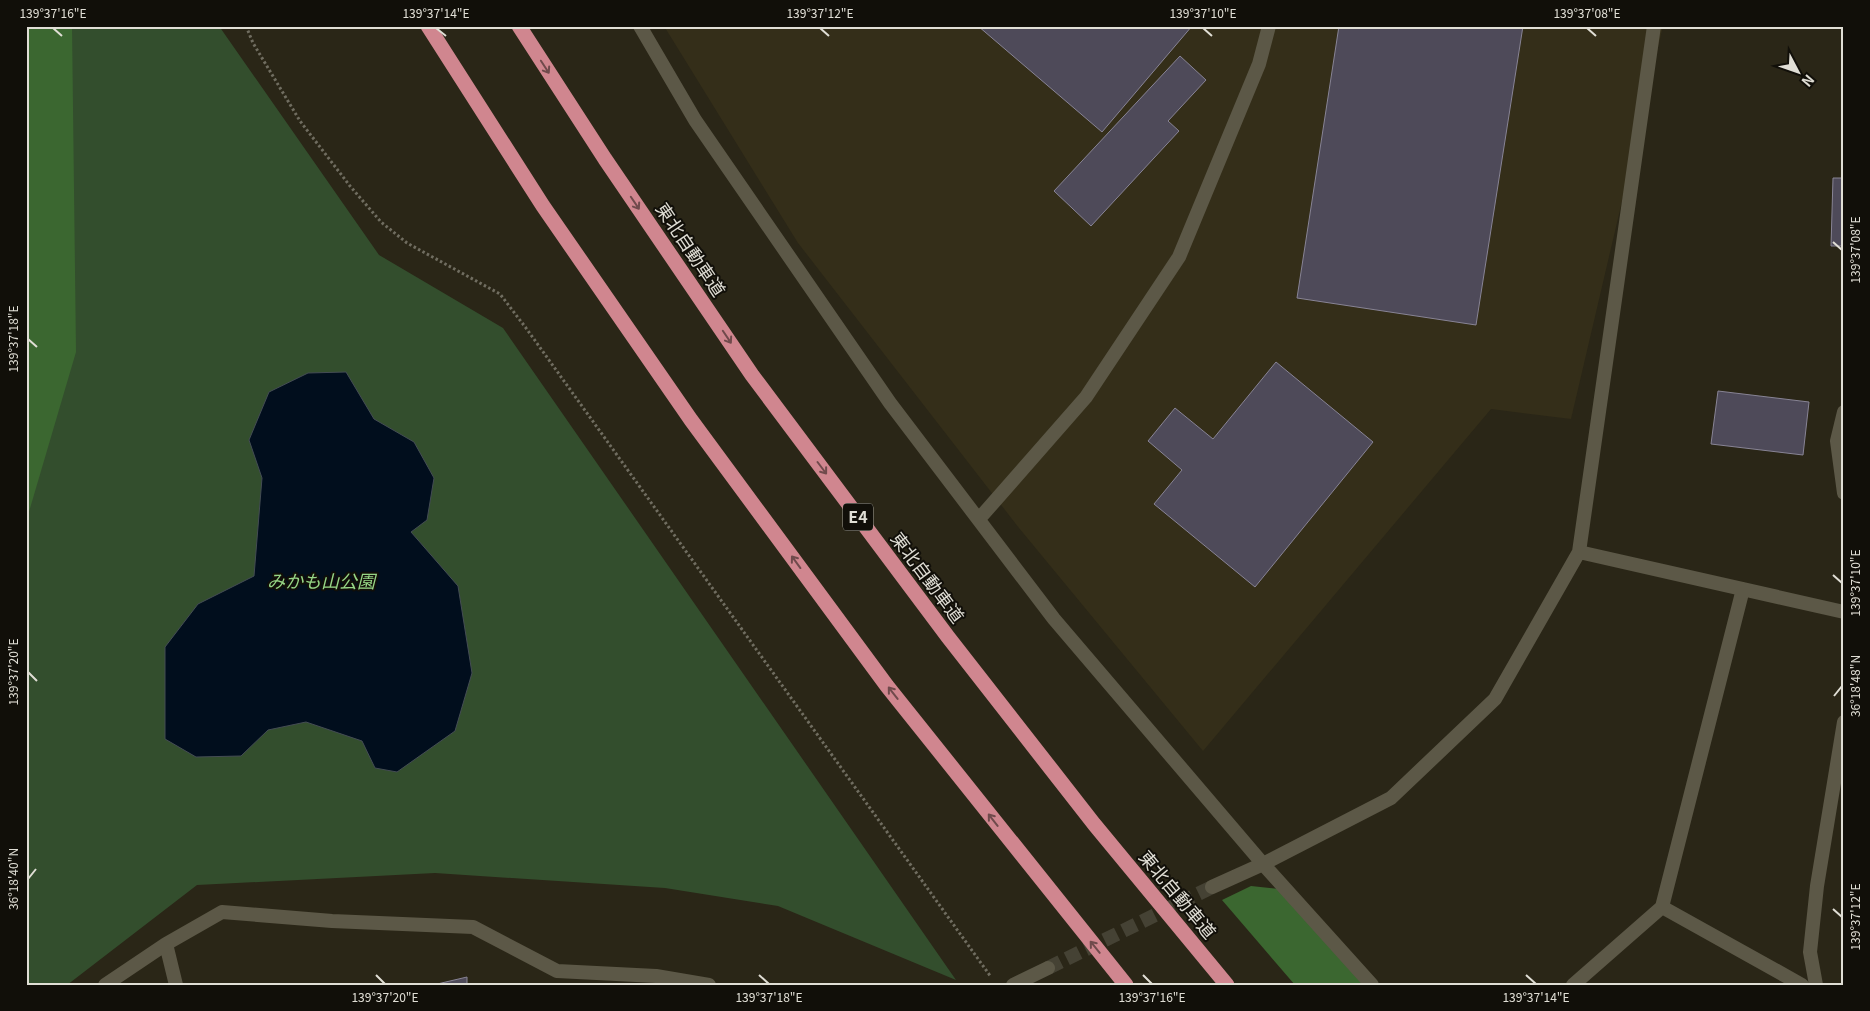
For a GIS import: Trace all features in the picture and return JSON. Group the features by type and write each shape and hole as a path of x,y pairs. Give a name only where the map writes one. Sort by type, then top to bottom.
{"highway":[{"path":"428,26 544,206 692,420 888,686 1126,985"},
{"name":"東北自動車道","path":"519,26 605,159 752,375 948,637 1094,824 1228,985"}],"street":[{"path":"640,26 695,120 890,403 1054,619 1263,864 1372,985"},
{"path":"979,519 1086,397 1179,257 1259,64 1269,26"},
{"path":"1212,886 1263,864 1391,798 1495,699 1579,552 1654,26"},
{"path":"1844,412 1836,441 1844,493"},
{"path":"1579,552 1844,612"},
{"path":"1573,985 1662,907 1743,589"},
{"path":"1816,985 1810,952 1814,914 1844,722"},
{"path":"1662,907 1802,985"},
{"path":"105,985 166,944 222,912 332,921 473,927 558,971 656,976 709,985"},
{"path":"166,944 176,985"},
{"path":"1013,985 1048,968"}],"path":[{"path":"246,26 300,121 350,186 381,222 407,242 500,294 996,985"}],"shaded area":[{"path":"664,26 1663,26 1571,419 1491,409 1203,751 1019,528 798,243"}],"green space":[{"name":"みかも山公園","path":"26,26 219,26 379,255 503,328 956,980 778,906 665,888 435,873 197,885 67,985 26,985"},
{"path":"26,26 72,26 76,352 26,522"},
{"path":"1251,886 1279,889 1364,985 1295,985 1222,900"}],"water":[{"path":"346,372 374,419 414,442 434,478 427,520 411,532 458,586 472,673 455,731 397,772 375,768 362,741 306,722 268,730 241,756 196,757 165,739 165,647 198,604 254,576 262,478 249,440 269,392 308,373"}],"building":[{"path":"978,26 1192,26 1102,132"},
{"path":"1339,26 1523,26 1476,325 1297,298"},
{"path":"1180,56 1206,80 1168,121 1179,131 1091,226 1054,191"},
{"path":"1833,178 1844,178 1844,246 1831,246"},
{"path":"1276,362 1373,442 1255,587 1154,504 1182,470 1148,441 1175,408 1213,439"},
{"path":"1718,391 1809,402 1803,455 1711,444"},
{"path":"467,977 467,985 433,985"}],"tunnel":[{"path":"1048,968 1212,887"}]}
